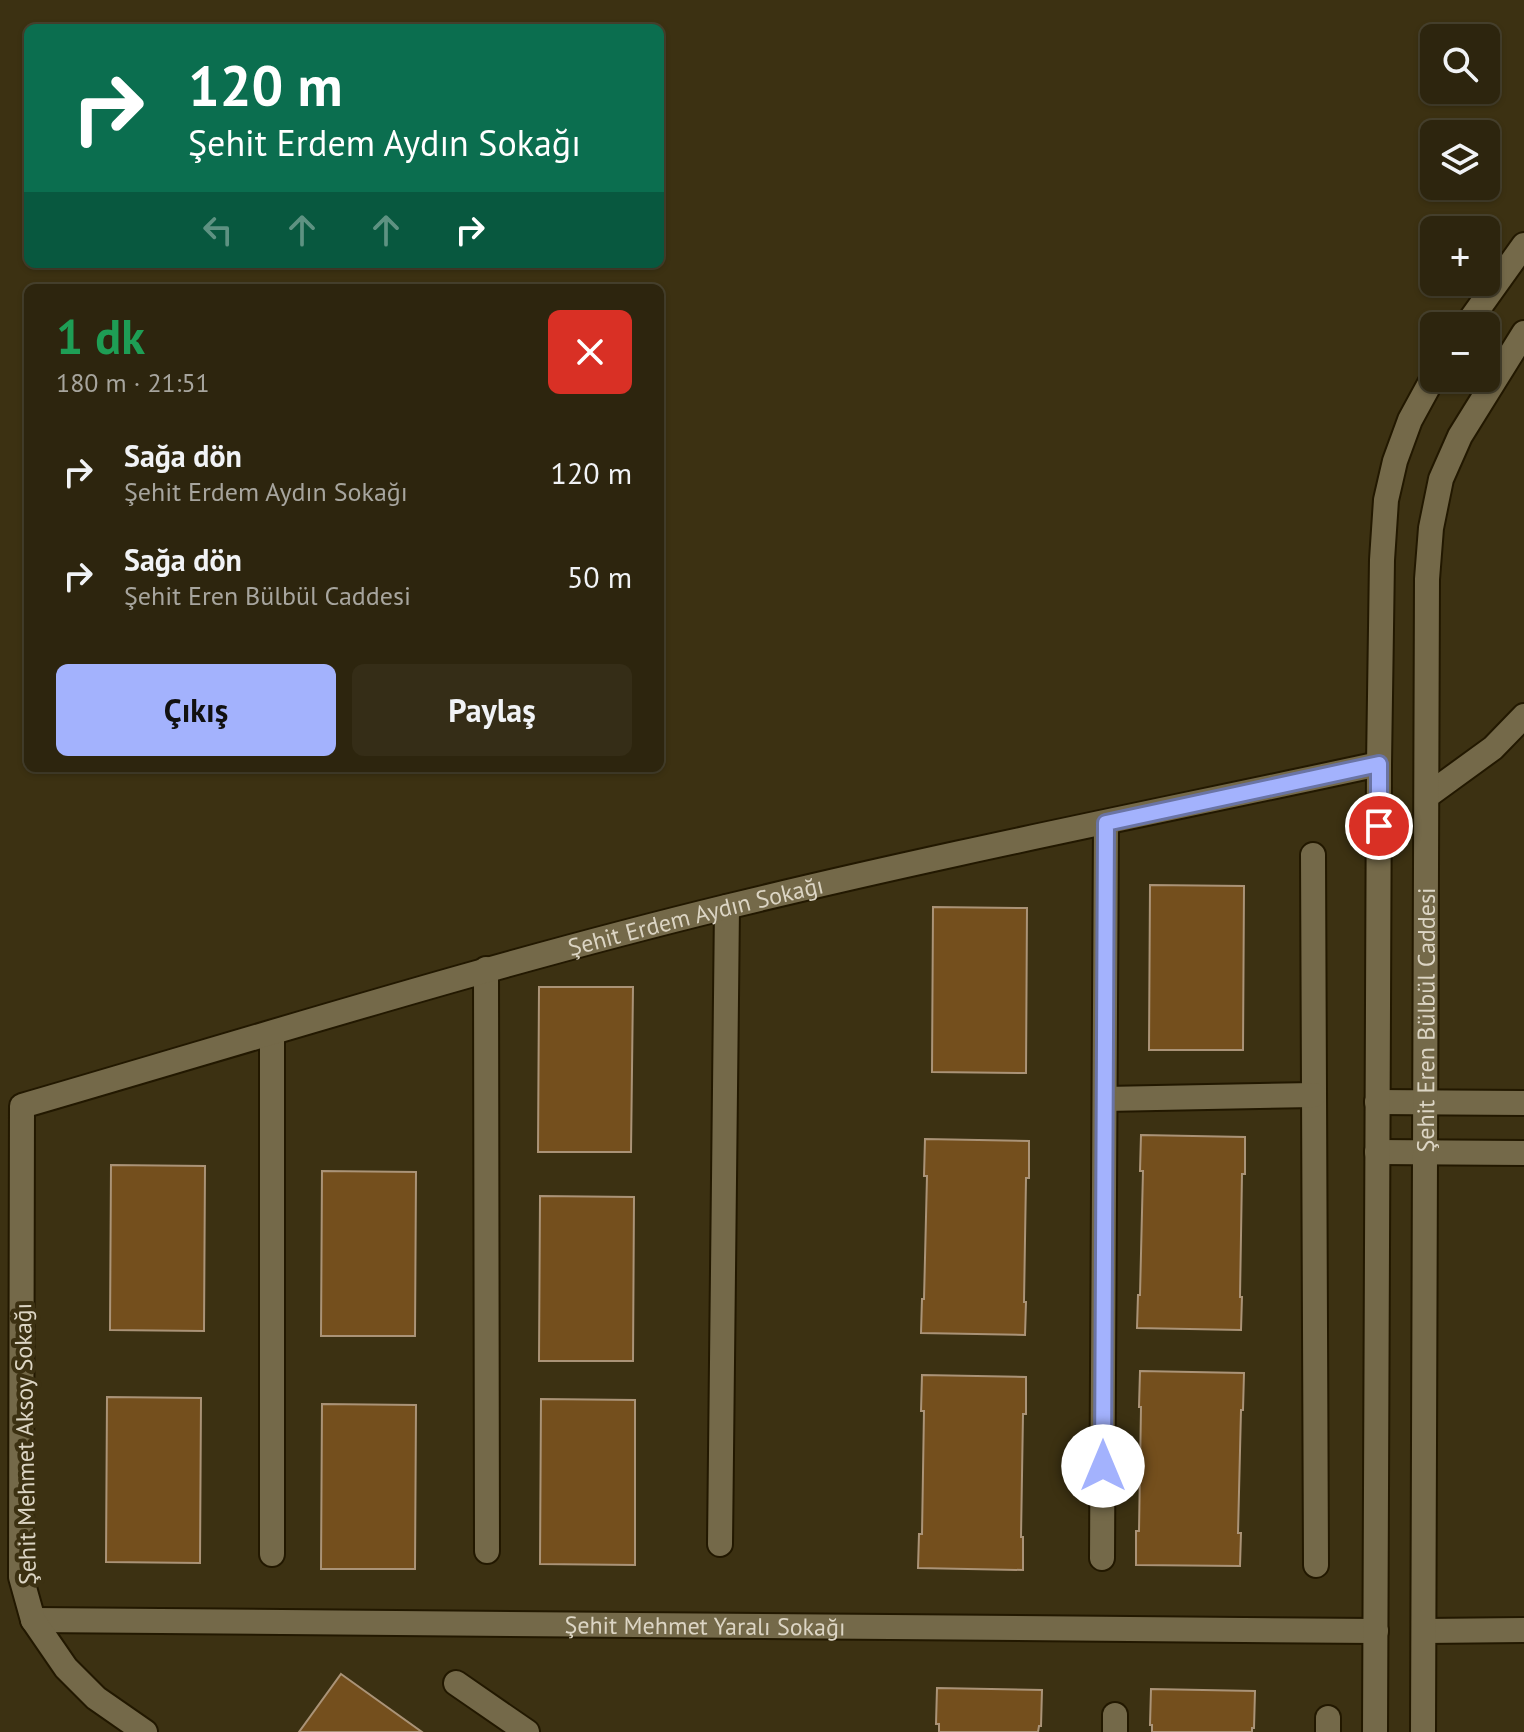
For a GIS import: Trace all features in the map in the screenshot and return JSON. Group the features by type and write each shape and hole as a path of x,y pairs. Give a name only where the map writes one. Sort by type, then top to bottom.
{"street":[{"path":"1476,312 1524,245"},
{"name":"Şehit Eren Bülbül Caddesi","path":"1423,1732 1427,579 1431,528 1441,479 1460,436 1524,333"},
{"name":"Şehit Eren Bülbül Caddesi","path":"1375,1732 1382,560 1386,500 1395,461 1410,420 1425,392"},
{"path":"1427,796 1493,748 1524,716"},
{"name":"Şehit Erdem Aydın Sokağı","path":"22,1106 486,969 727,907 1379,764"},
{"path":"1102,1558 1106,823"},
{"path":"1313,855 1316,1565"},
{"path":"720,1544 727,907"},
{"path":"486,969 487,1551"},
{"path":"272,1033 272,1554"},
{"path":"1105,1099 1314,1095"},
{"path":"1377,1102 1524,1103"},
{"name":"Şehit Mehmet Aksoy Sokağı","path":"22,1106 21,1577 33,1620 66,1668 96,1698 145,1732"},
{"path":"1377,1152 1524,1153"},
{"name":"Şehit Mehmet Yaralı Sokağı","path":"33,1620 1376,1631"},
{"path":"1424,1631 1524,1630"},
{"path":"456,1683 527,1732"}],"building":[{"path":"1150,885 1244,886 1243,1050 1149,1050"},
{"path":"933,907 1027,908 1026,1073 932,1072"},
{"path":"539,987 633,987 631,1152 538,1152"},
{"path":"1141,1135 1245,1137 1241,1330 1137,1328 1143,1171 1140,1171"},
{"path":"925,1139 1029,1141 1025,1335 921,1333 927,1176 924,1176"},
{"path":"111,1165 205,1166 204,1331 110,1330"},
{"path":"322,1171 416,1172 415,1336 321,1336"},
{"path":"540,1196 634,1197 633,1361 539,1361"},
{"path":"1140,1371 1244,1373 1238,1533 1241,1533 1240,1566 1136,1565"},
{"path":"922,1375 1026,1377 1021,1537 1023,1570 918,1568 919,1534 922,1534"},
{"path":"107,1397 201,1398 200,1563 106,1562"},
{"path":"541,1399 635,1400 635,1565 540,1564"},
{"path":"322,1404 416,1405 415,1569 321,1569"},
{"path":"341,1674 422,1732 299,1732"},
{"path":"937,1688 1042,1690 1041,1726 1038,1732 939,1732 939,1724 936,1724"},
{"path":"1151,1689 1255,1691 1254,1728 1252,1732 1152,1732"}],"route":[{"path":"1103,1466 1106,823 1379,764 1379,826"}]}
